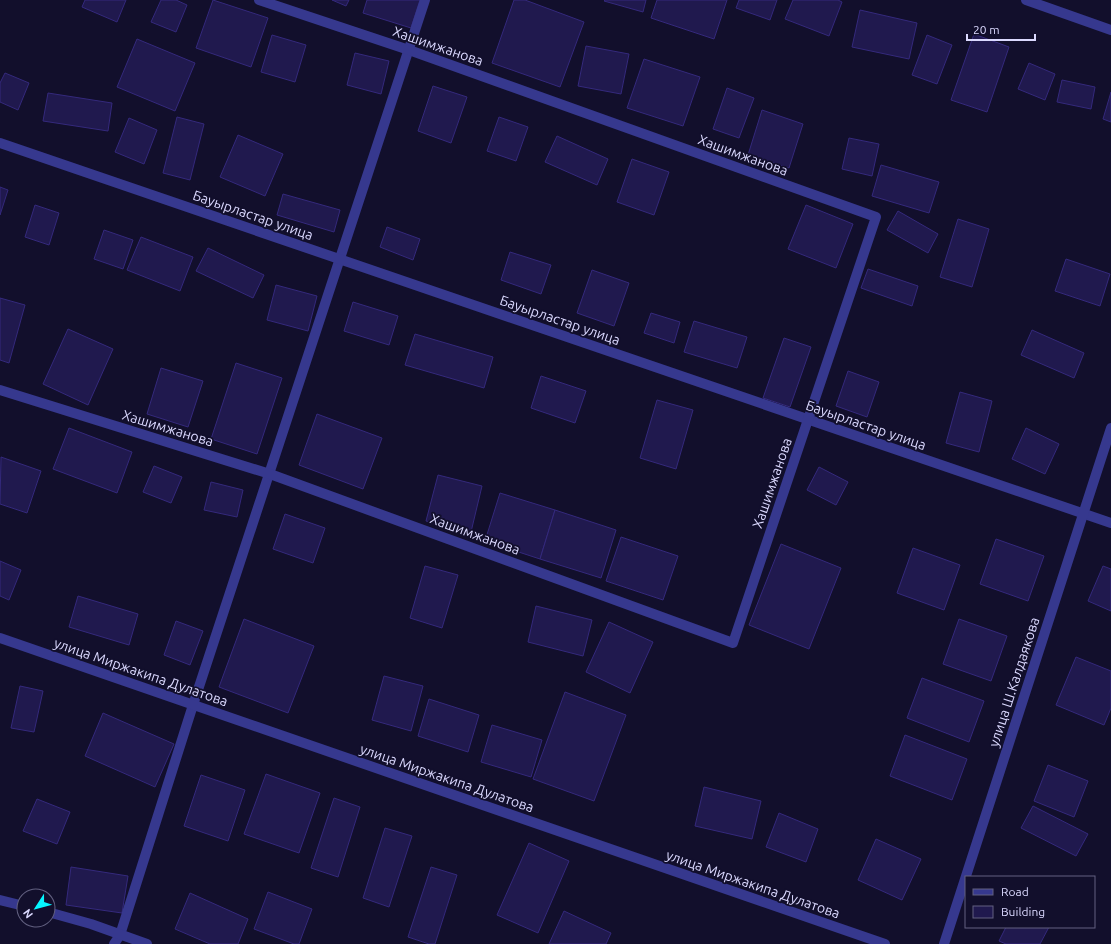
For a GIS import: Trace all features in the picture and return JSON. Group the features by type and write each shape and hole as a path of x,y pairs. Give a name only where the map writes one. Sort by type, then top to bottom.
{"street":[{"name":"Хашимжанова","path":"0,390 270,474 733,643 876,217 409,50 259,0"},
{"path":"114,944 120,935 193,705 425,0"},
{"path":"1026,0 1111,30"},
{"name":"Бауырластар улица","path":"0,143 1111,523"},
{"name":"улица Ш.Калдаякова","path":"966,876 1111,428"},
{"name":"улица Миржакипа Дулатова","path":"0,638 885,944"},
{"name":"улица Ш.Калдаякова","path":"944,944 965,879"},
{"path":"0,900 16,904"},
{"path":"56,914 91,924 147,944"}],"building":[{"path":"85,0 126,0 117,22 82,7"},
{"path":"161,0 176,0 187,5 176,32 151,22"},
{"path":"213,0 268,18 251,67 196,48"},
{"path":"332,0 349,0 346,6"},
{"path":"367,0 420,0 411,28 363,13"},
{"path":"514,0 525,0 584,22 560,87 492,63"},
{"path":"646,0 643,12 604,1"},
{"path":"657,0 727,0 714,39 651,18"},
{"path":"739,0 777,0 770,20 736,8"},
{"path":"793,0 838,0 842,2 829,36 785,19"},
{"path":"860,10 917,23 909,59 852,47"},
{"path":"974,34 1009,47 987,112 951,100"},
{"path":"272,35 306,45 295,82 261,72"},
{"path":"927,35 952,45 937,84 912,75"},
{"path":"137,39 195,63 175,111 117,87"},
{"path":"586,46 629,54 621,94 578,86"},
{"path":"355,53 389,61 381,94 347,85"},
{"path":"644,59 700,77 683,126 627,108"},
{"path":"1029,63 1055,74 1045,100 1018,89"},
{"path":"5,73 29,83 18,110 0,102 0,83"},
{"path":"1062,80 1095,87 1091,109 1057,102"},
{"path":"433,86 467,97 451,143 418,131"},
{"path":"727,88 754,98 739,138 713,129"},
{"path":"1111,92 1111,122 1103,119"},
{"path":"48,93 112,103 108,131 43,121"},
{"path":"762,110 803,124 789,168 748,155"},
{"path":"177,117 204,124 190,180 163,173"},
{"path":"499,117 528,127 516,161 487,151"},
{"path":"129,118 157,130 144,164 115,152"},
{"path":"238,135 283,154 265,196 220,177"},
{"path":"557,136 608,159 597,185 545,162"},
{"path":"849,138 879,144 872,176 842,169"},
{"path":"632,159 669,172 654,215 617,202"},
{"path":"881,165 939,182 929,213 872,196"},
{"path":"0,187 8,190 0,215"},
{"path":"283,194 340,210 334,232 277,215"},
{"path":"35,205 59,213 49,245 25,237"},
{"path":"806,205 853,224 836,268 788,249"},
{"path":"898,211 938,234 928,253 887,230"},
{"path":"958,219 989,229 972,287 940,277"},
{"path":"387,227 420,239 413,260 380,247"},
{"path":"104,230 133,240 123,269 94,259"},
{"path":"141,237 193,257 180,291 127,270"},
{"path":"208,248 264,275 253,298 196,271"},
{"path":"510,252 551,265 541,294 501,280"},
{"path":"1066,259 1110,274 1100,306 1055,291"},
{"path":"868,269 918,286 912,306 861,288"},
{"path":"592,270 629,283 614,326 577,313"},
{"path":"276,285 317,296 308,331 267,320"},
{"path":"0,298 25,305 9,363 0,360"},
{"path":"353,302 398,316 389,345 344,331"},
{"path":"651,313 680,322 674,343 644,333"},
{"path":"694,321 747,337 737,368 684,352"},
{"path":"68,329 113,349 88,405 43,384"},
{"path":"1032,330 1084,353 1074,378 1021,355"},
{"path":"415,334 493,357 484,388 405,365"},
{"path":"784,338 811,347 790,407 763,398"},
{"path":"236,363 282,378 257,454 211,439"},
{"path":"161,368 203,381 188,427 147,414"},
{"path":"848,371 879,382 867,417 836,406"},
{"path":"541,376 586,391 575,423 531,408"},
{"path":"960,392 992,401 979,452 946,443"},
{"path":"657,400 693,410 676,469 640,458"},
{"path":"317,414 382,438 363,489 299,465"},
{"path":"69,428 132,452 117,493 53,469"},
{"path":"1026,428 1059,444 1045,474 1012,459"},
{"path":"1,457 41,471 27,513 0,504"},
{"path":"154,466 182,477 171,503 143,492"},
{"path":"819,467 848,482 836,505 807,490"},
{"path":"438,475 482,486 471,532 426,521"},
{"path":"211,482 243,490 237,517 204,510"},
{"path":"500,493 555,510 540,559 485,541"},
{"path":"555,510 616,530 601,578 540,559"},
{"path":"285,514 325,528 313,563 273,549"},
{"path":"621,537 678,556 663,600 606,581"},
{"path":"996,539 1044,556 1028,601 980,584"},
{"path":"781,544 841,568 809,649 749,625"},
{"path":"913,548 960,565 944,610 897,593"},
{"path":"0,561 21,570 9,600 0,596"},
{"path":"425,566 458,575 442,628 410,618"},
{"path":"1103,566 1111,569 1111,611 1088,601"},
{"path":"78,596 138,614 129,645 69,627"},
{"path":"536,606 592,620 583,656 528,642"},
{"path":"244,619 314,646 288,713 219,687"},
{"path":"959,619 1007,636 991,681 943,664"},
{"path":"176,621 203,631 190,665 164,655"},
{"path":"609,622 653,642 630,693 586,672"},
{"path":"1076,657 1111,671 1111,708 1104,725 1056,705"},
{"path":"384,676 423,686 411,731 372,720"},
{"path":"922,678 984,701 969,742 907,718"},
{"path":"20,686 43,691 34,732 11,728"},
{"path":"565,692 626,715 594,801 533,779"},
{"path":"429,699 479,715 468,752 418,736"},
{"path":"103,713 174,744 155,787 85,756"},
{"path":"492,725 542,740 531,777 481,762"},
{"path":"905,735 967,759 952,800 890,776"},
{"path":"1048,765 1088,781 1074,817 1034,801"},
{"path":"266,774 320,793 299,853 244,834"},
{"path":"201,775 245,790 228,841 184,826"},
{"path":"704,787 761,801 752,839 695,826"},
{"path":"334,798 360,807 338,877 311,868"},
{"path":"37,799 70,812 57,844 23,831"},
{"path":"1033,806 1088,834 1076,856 1021,828"},
{"path":"779,813 818,829 806,862 766,847"},
{"path":"385,828 412,836 389,907 363,898"},
{"path":"876,839 921,859 902,900 858,880"},
{"path":"529,843 569,861 538,933 497,915"},
{"path":"71,867 128,876 122,913 66,905"},
{"path":"431,867 457,875 435,944 429,944 408,937"},
{"path":"268,892 312,909 299,944 294,944 254,929"},
{"path":"190,893 248,919 238,944 210,944 175,929"},
{"path":"564,911 611,933 606,944 549,944"},
{"path":"1006,928 1048,928 1040,944 1006,944 999,941"}]}
